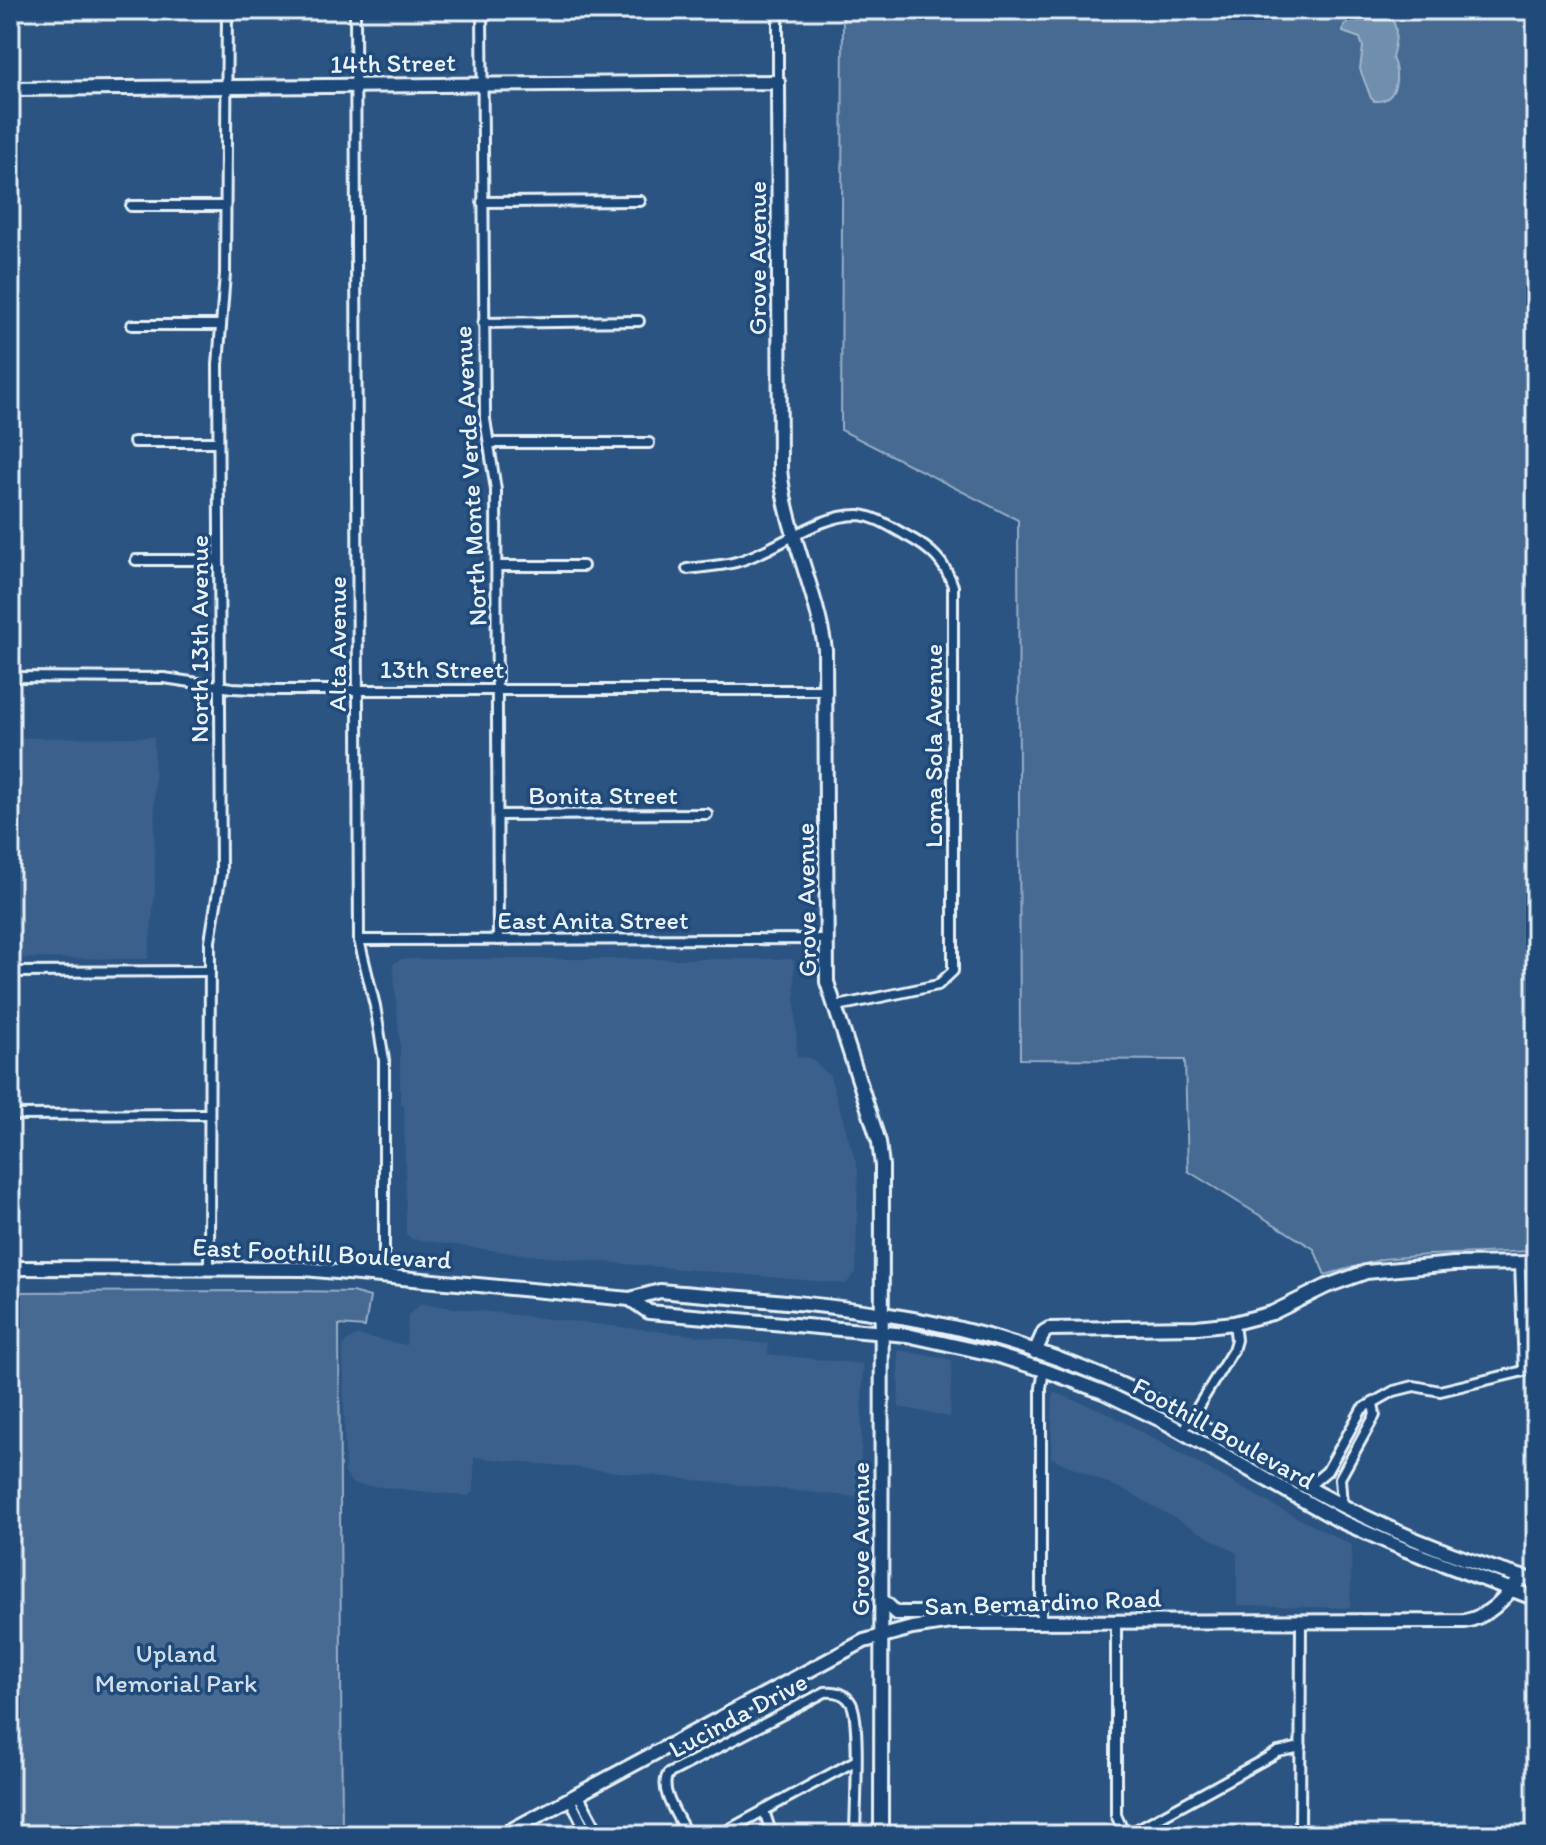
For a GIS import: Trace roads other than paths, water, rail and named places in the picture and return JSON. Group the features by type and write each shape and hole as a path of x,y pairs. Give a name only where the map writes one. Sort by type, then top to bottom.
{"street":[{"name":"North 13th Avenue","path":"209,1267 210,941 221,873 218,365 225,206 227,10"},
{"name":"Alta Avenue","path":"355,10 359,940 384,1060 384,1276"},
{"name":"North Monte Verde Avenue","path":"482,10 485,419 496,490 498,940"},
{"name":"Grove Avenue","path":"778,10 780,469 783,502 821,619 827,690 827,982 879,1142 882,1166 881,1835"},
{"name":"14th Street","path":"10,89 778,82"},
{"path":"482,202 640,201"},
{"path":"131,206 225,206"},
{"path":"483,323 639,321"},
{"path":"132,325 221,325"},
{"path":"134,442 218,442"},
{"path":"489,443 649,443"},
{"name":"Loma Sola Avenue","path":"687,569 736,562 836,518 861,515 882,522 923,545 939,557 949,572 953,586 953,971 938,985 833,1007"},
{"path":"136,560 219,560"},
{"path":"497,566 583,566"},
{"name":"13th Street","path":"10,677 164,678 276,690 827,690"},
{"name":"Bonita Street","path":"499,815 707,814"},
{"name":"East Anita Street","path":"359,940 828,939"},
{"path":"10,972 210,971"},
{"path":"10,1115 208,1114"},
{"path":"1520,1263 1524,1370"},
{"path":"1035,1352 1044,1332 1056,1327 1187,1327 1234,1323 1272,1313 1327,1286 1366,1272 1397,1267 1536,1263"},
{"name":"East Foothill Boulevard","path":"10,1268 304,1269 630,1299 660,1291 882,1313"},
{"name":"East Foothill Boulevard","path":"630,1299 649,1312 882,1333"},
{"name":"Foothill Boulevard","path":"882,1313 938,1324 1035,1352 1122,1385 1340,1521 1406,1550 1536,1599"},
{"path":"1186,1426 1233,1350 1236,1340 1234,1323"},
{"name":"Foothill Boulevard","path":"882,1333 937,1340 1044,1370 1103,1392 1186,1426 1342,1505 1426,1543 1536,1581"},
{"path":"1308,1487 1327,1471 1362,1409 1394,1391 1414,1386 1440,1391 1536,1368"},
{"path":"1041,1622 1041,1388 1044,1370"},
{"path":"1342,1505 1340,1478 1375,1415 1373,1403"},
{"path":"1356,1421 1368,1428"},
{"path":"1327,1471 1340,1478"},
{"name":"San Bernardino Road","path":"502,1835 864,1641 882,1635 951,1622 1465,1621 1479,1618 1490,1611 1522,1577"},
{"path":"882,1600 896,1613 933,1613 951,1622"},
{"path":"1300,1835 1301,1620"},
{"path":"1116,1621 1116,1815 1126,1835 1278,1752 1301,1747"},
{"name":"Lucinda Drive","path":"687,1835 665,1790 668,1774 825,1692 836,1691 845,1695 855,1713 855,1835"},
{"path":"719,1835 855,1761"},
{"path":"574,1797 588,1835"},
{"path":"574,1797 600,1835"},
{"path":"764,1811 772,1835"}],"park label":[{"name":"Upland Memorial Park","path":"176,1668"}]}
